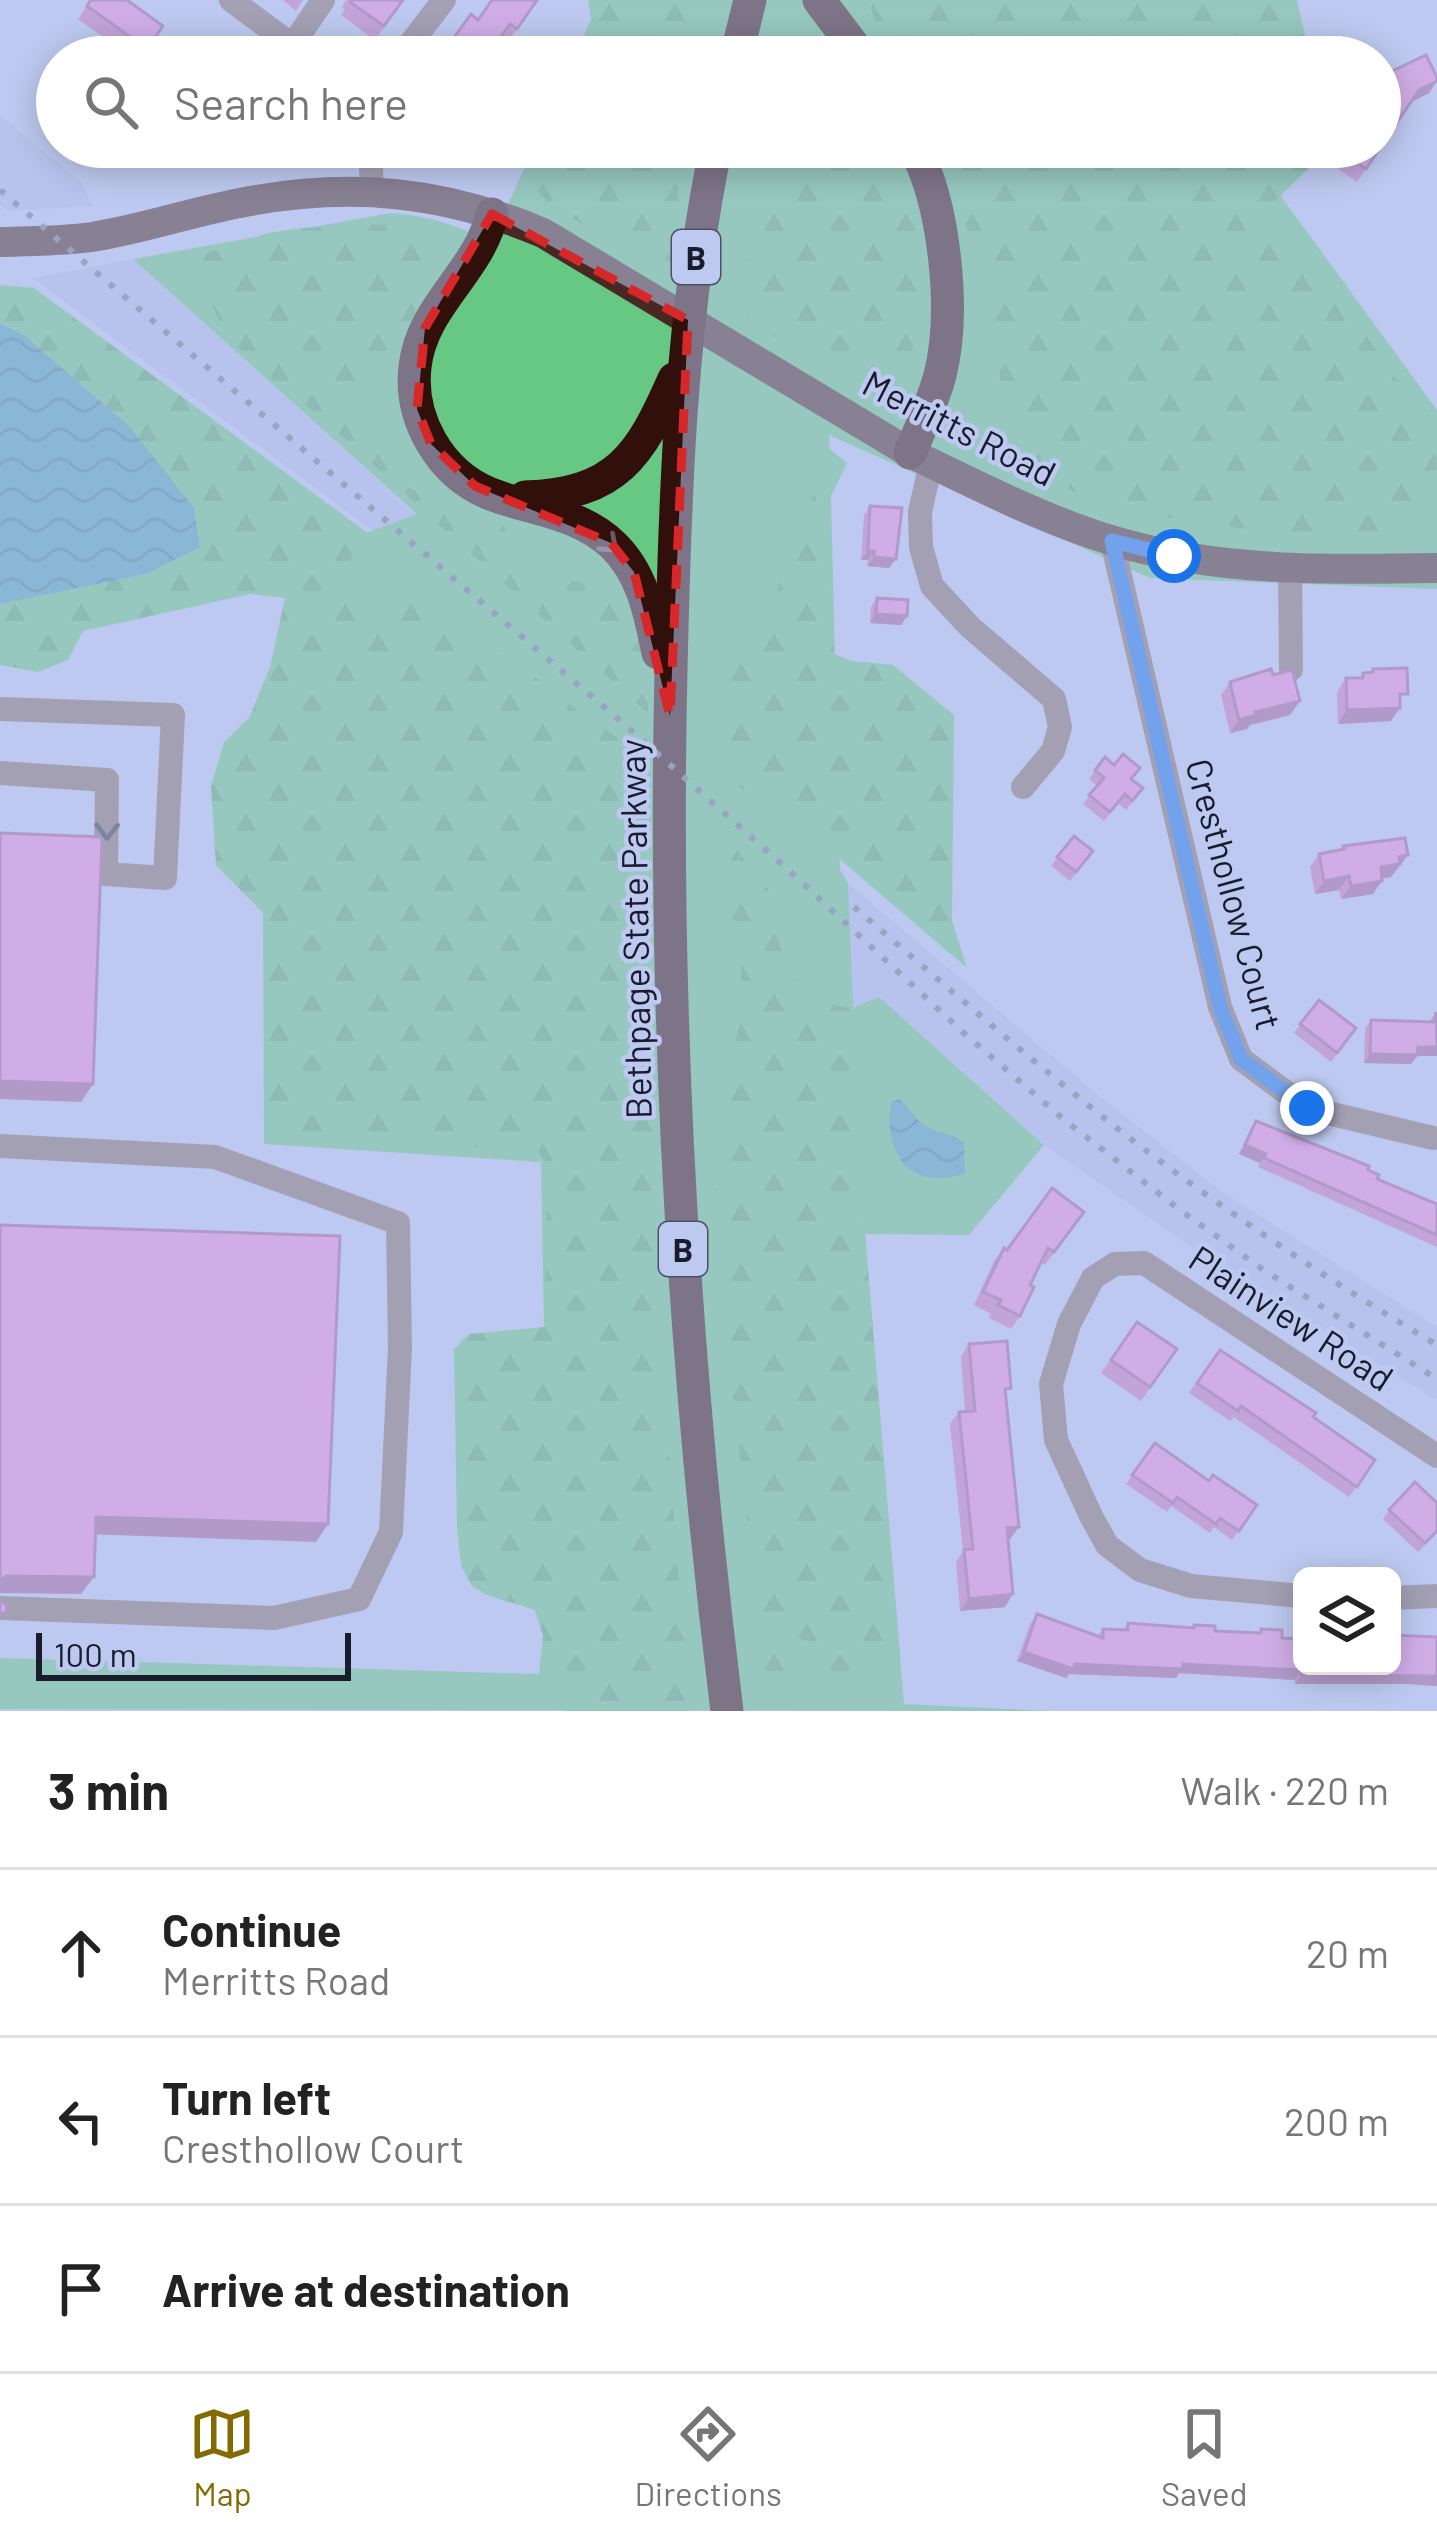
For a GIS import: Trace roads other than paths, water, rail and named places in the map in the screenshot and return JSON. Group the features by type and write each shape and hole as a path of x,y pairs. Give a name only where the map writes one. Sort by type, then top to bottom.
{"highway":[{"path":"741,36 750,0"},
{"path":"819,0 846,36"},
{"name":"Bethpage State Parkway","path":"714,168 694,270 675,480 671,977 686,1308 727,1711"},
{"path":"920,458 947,325 938,212 922,168"},
{"path":"493,214 478,253 424,328 417,349 414,389 423,427 442,458 475,486 582,523 623,556 648,608 670,716"},
{"path":"506,498 579,490 614,472 652,429 684,355"}],"main road":[{"name":"Merritts Road","path":"0,242 97,236 309,192 371,190 440,200 543,233 920,458 1112,541 1174,556 1290,568 1437,568"}],"street":[{"path":"230,0 279,36"},
{"path":"307,36 323,0"},
{"path":"416,36 443,0"},
{"path":"370,168 371,190"},
{"path":"920,458 921,547 932,586 970,627 1054,699 1060,727 1053,751 1023,787"},
{"name":"Cresthollow Court","path":"1112,541 1220,1007 1241,1059 1307,1108 1433,1138"},
{"path":"1290,568 1292,669"},
{"path":"0,709 173,716 165,878 106,874 107,779 0,772"},
{"path":"0,1146 215,1157 398,1223 400,1348 391,1532 359,1599 274,1618 0,1608"},
{"name":"Plainview Road","path":"1293,1595 1192,1586 1140,1570 1107,1545 1056,1440 1052,1384 1069,1324 1094,1278 1115,1264 1144,1263 1437,1456"},
{"path":"1401,1598 1437,1596"}],"water":[{"path":"0,323 25,336 128,425 194,508 200,547 146,574 0,604"},
{"path":"899,1099 923,1124 964,1143 965,1173 929,1178 904,1164 896,1152 889,1121 891,1102"}],"railway":[{"path":"0,190 632,731 1062,1118 1265,1271 1437,1379"},
{"path":"854,907 1057,1080 1164,1164 1279,1245 1437,1345"}]}
